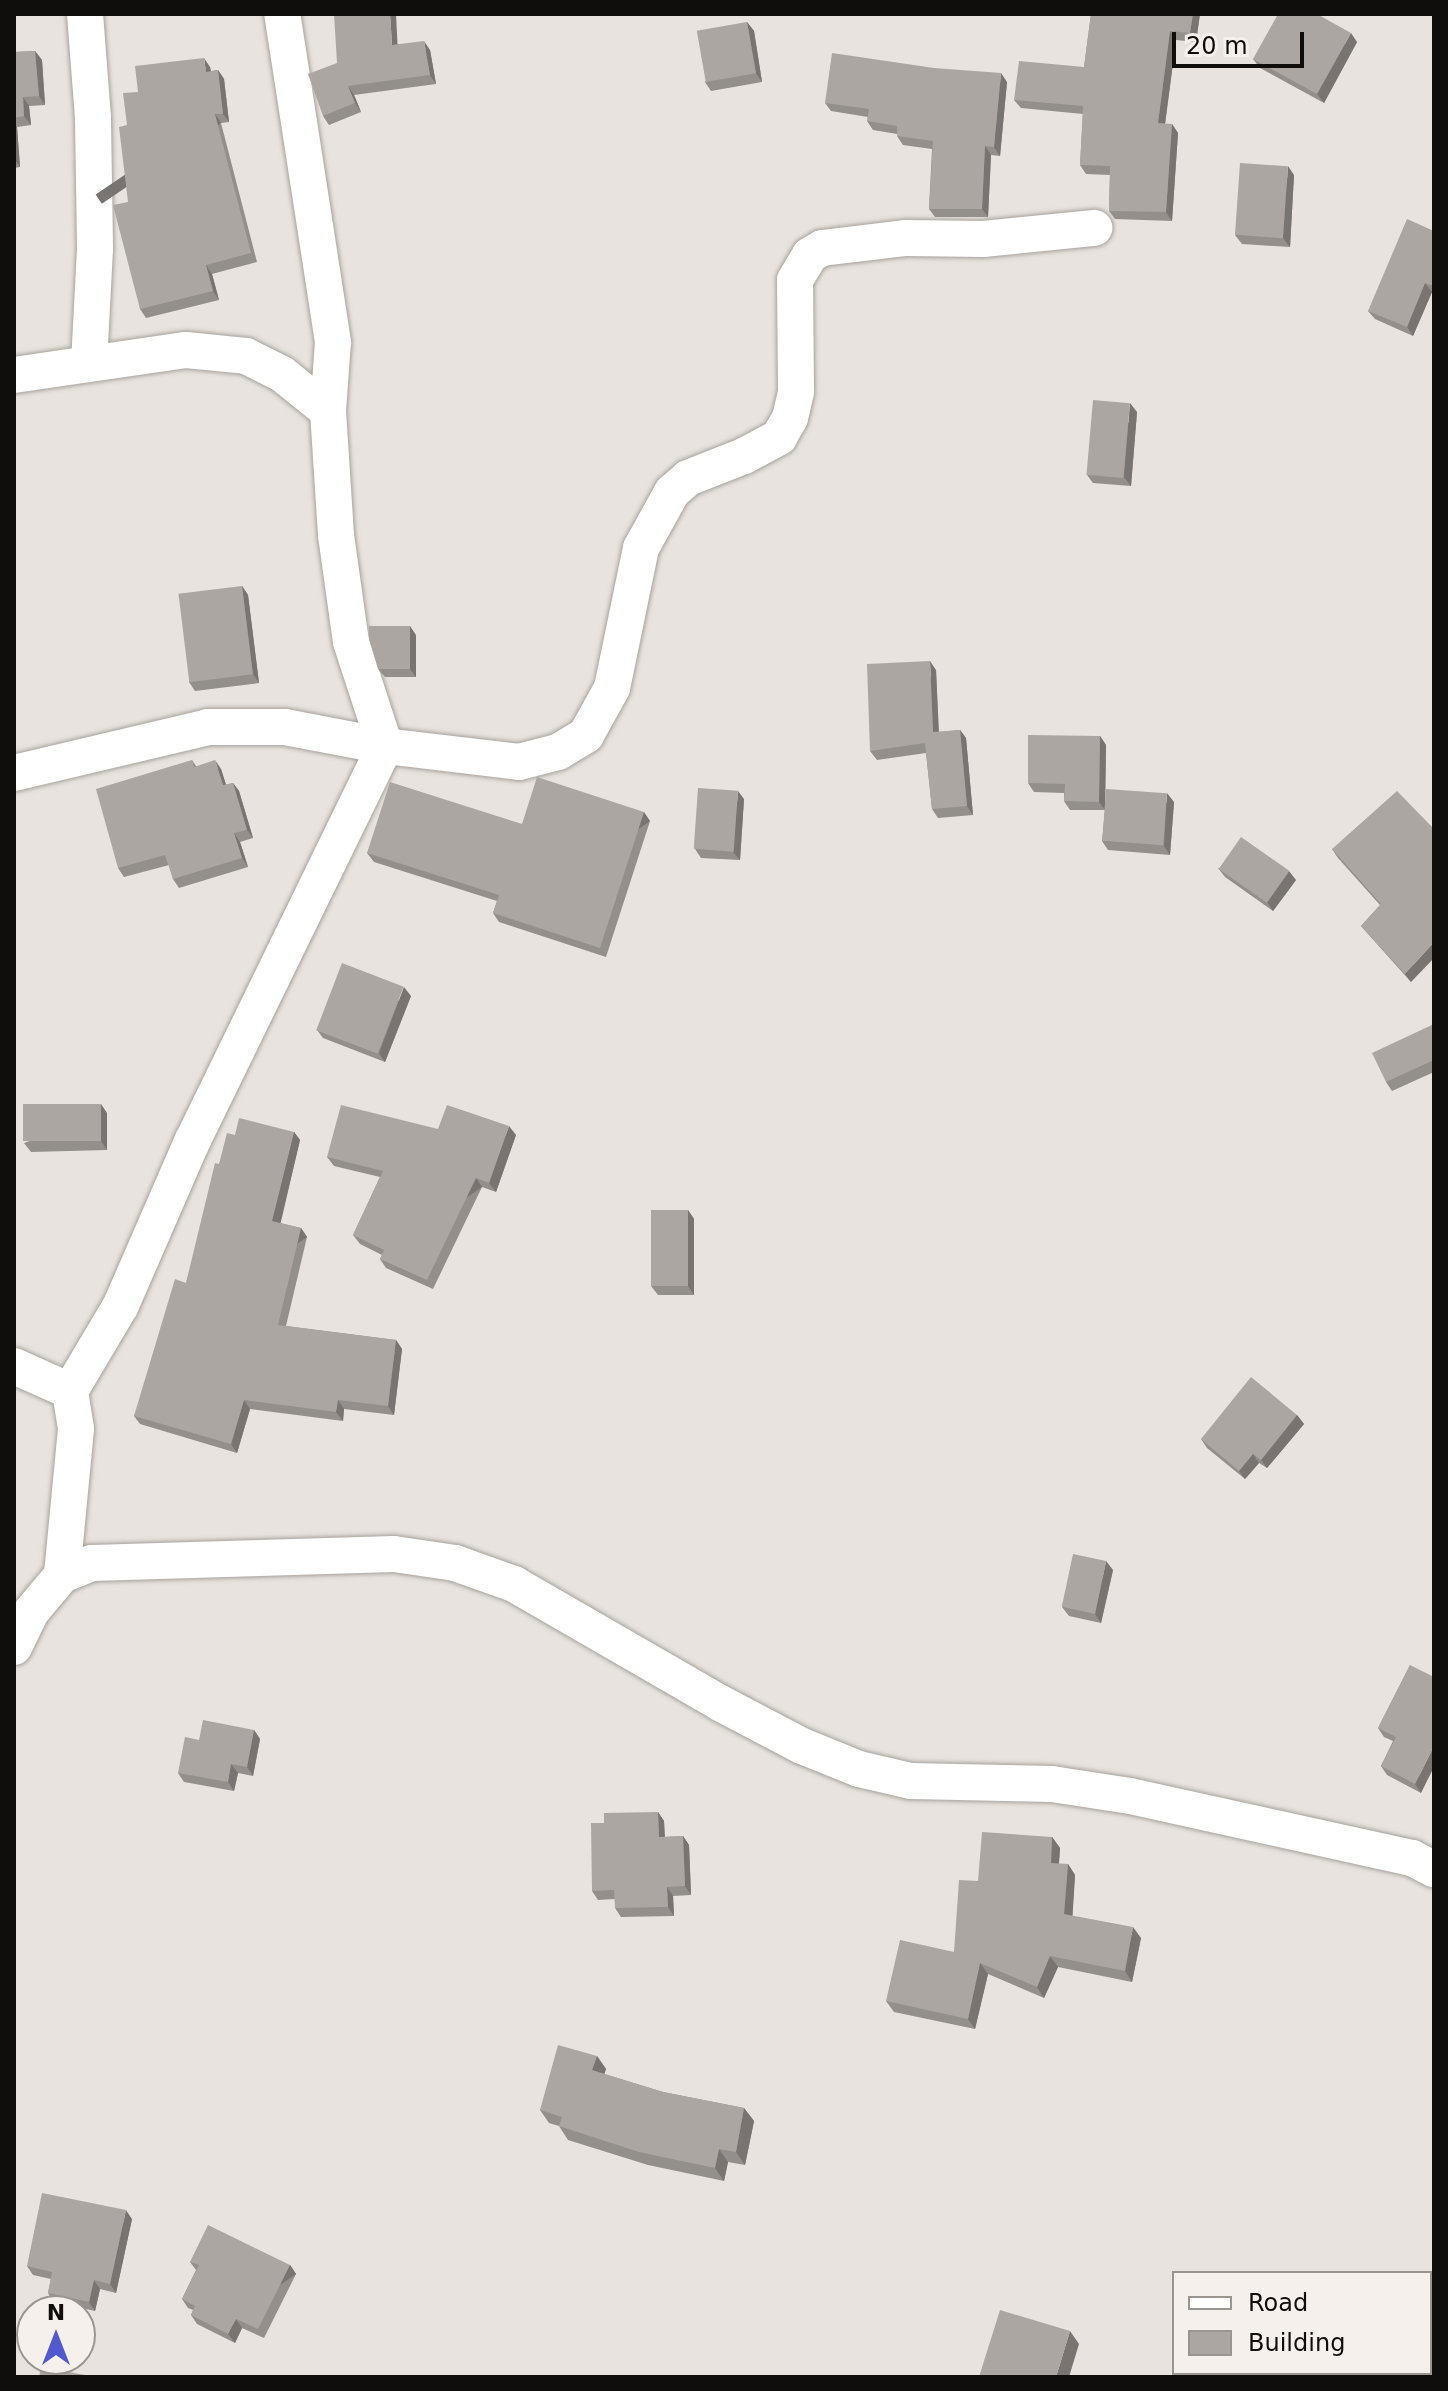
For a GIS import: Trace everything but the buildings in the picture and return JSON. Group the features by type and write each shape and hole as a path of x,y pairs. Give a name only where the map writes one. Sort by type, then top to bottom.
{"street":[{"path":"85,14 93,119 95,249 89,362"},
{"path":"62,1575 76,1429 70,1391 121,1305 192,1142 385,746 351,642 336,535 328,411 333,342 282,14"},
{"path":"14,773 208,727 285,727 385,746 519,762 558,752 586,735 612,688 641,548 666,500 688,478 744,456 779,437 790,418 796,391 795,280 810,255 822,248 906,238 983,239 1094,228"},
{"path":"14,375 186,350 246,356 282,374 328,411"},
{"path":"14,1366 70,1391"},
{"path":"14,1647 31,1612 62,1575 92,1563 394,1554 455,1563 514,1584 720,1703 802,1746 859,1769 911,1781 1052,1784 1130,1796 1412,1858 1434,1869"}]}
